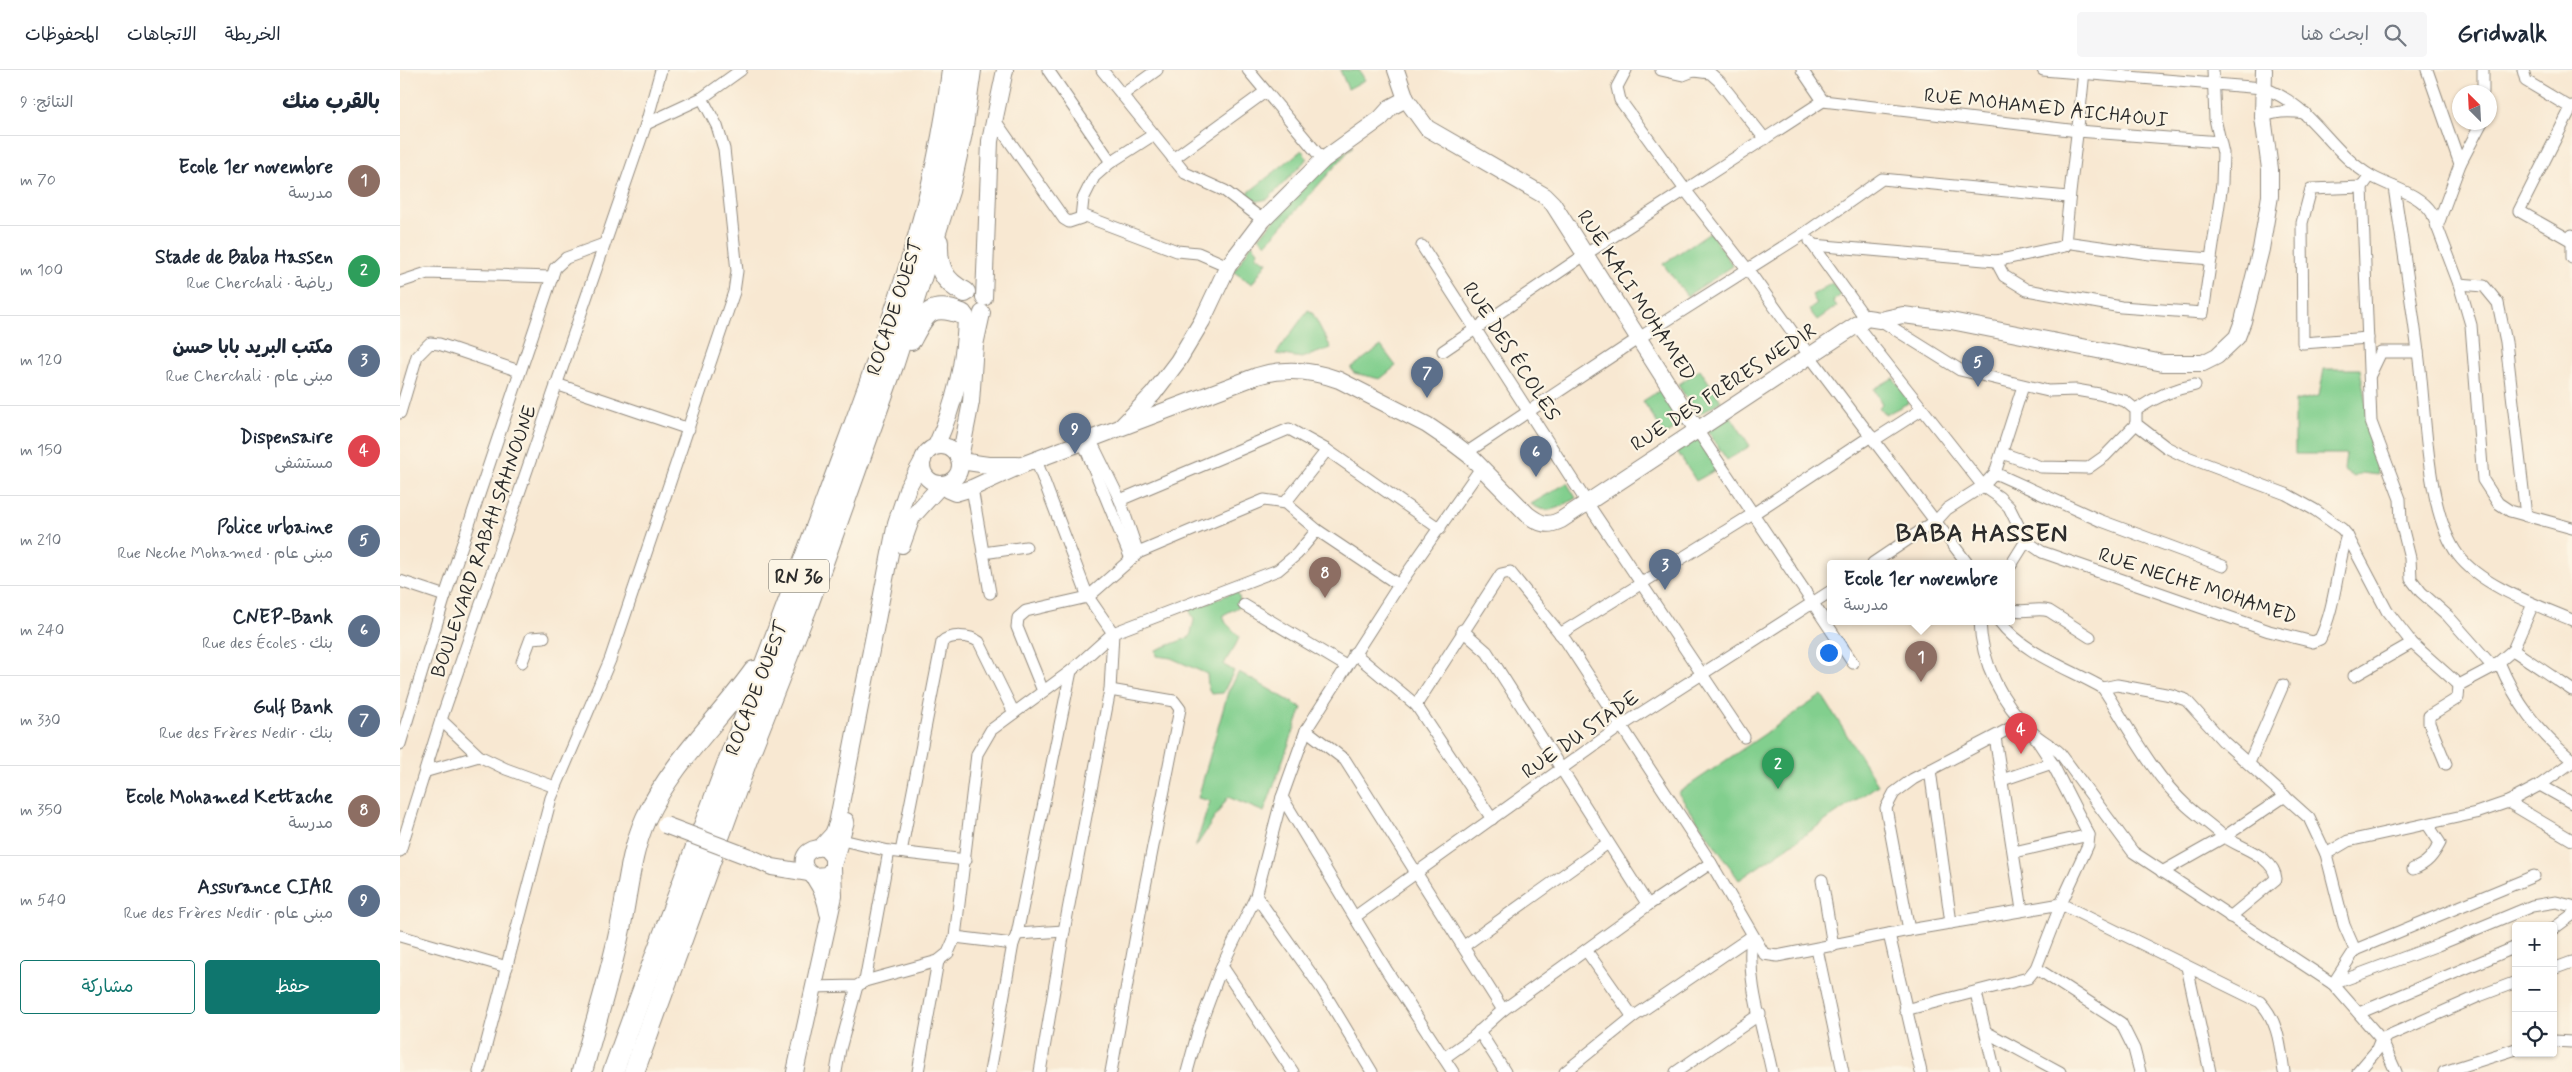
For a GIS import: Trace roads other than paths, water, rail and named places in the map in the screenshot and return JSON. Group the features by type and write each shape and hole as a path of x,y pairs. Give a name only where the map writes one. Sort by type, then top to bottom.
{"highway":[{"name":"ROCADE OUEST","path":"613,1072 680,884 771,650 876,368 913,252 939,156 952,70"},
{"name":"ROCADE OUEST","path":"634,1072 747,760 812,594 894,363 939,226 962,133 971,70"},
{"path":"939,226 940,268 952,285 975,299"},
{"path":"894,363 904,353 921,320 930,311 942,308 964,315"},
{"path":"582,1072 608,986 632,860 656,821 671,777 694,745 737,695 771,650"}],"street":[{"name":"BOULEVARD RABAH SAHNOUNE","path":"400,851 442,720 646,124 661,70"},
{"path":"646,124 702,98 741,70"},
{"path":"964,315 974,318 975,299 985,252 988,162 994,119 1005,70"},
{"path":"1048,70 1111,162"},
{"path":"1102,70 1185,173 1225,191 1263,220"},
{"path":"1122,95 1157,70"},
{"path":"1248,70 1264,92 1323,160"},
{"name":"RUE KACI MOHAMED","path":"1396,70 1406,99 1427,128 1436,135 1545,196 1586,254 1697,430 1827,624"},
{"path":"1626,70 1617,87 1620,100 1686,192 1748,270 1809,355 1937,520 1965,560"},
{"path":"1661,70 1683,75 1695,71 1710,73 1720,81 1765,139"},
{"path":"1443,351 1586,254 1686,192 1823,101 1802,70"},
{"path":"2043,70 2263,88 2292,101 2306,113 2351,162 2370,176 2425,203 2437,227 2459,284 2471,325 2483,480 2498,503 2526,516 2572,528"},
{"path":"1996,261 2004,276 2027,290 2122,307 2203,313 2222,184 2223,153 2215,119 2213,70"},
{"name":"RUE DES FRÈRES NEDIR","path":"943,484 954,493 972,488 1087,440 1256,376 1284,370 1326,375 1427,425 1466,453 1528,515 1538,523 1548,525 1554,523 1697,430 1809,355 1867,321 1903,316 1951,320 2163,363 2203,363 2217,356 2237,337 2261,249 2270,196 2270,169 2262,117 2264,70"},
{"path":"2427,70 2460,164"},
{"path":"2483,85 2484,70"},
{"path":"2523,70 2526,81 2571,107 2519,211 2571,239 2572,258"},
{"path":"1813,245 1996,261 2065,246 2068,197 2078,131 2084,72"},
{"path":"1173,159 1264,92"},
{"path":"479,1072 555,787 610,660 734,292 737,271 724,149 717,126 702,98"},
{"path":"1118,429 1152,394 1178,361 1202,321 1228,266 1263,220 1323,160 1380,119 1391,107 1406,99"},
{"name":"RUE MOHAMED AICHAOUI","path":"1823,101 2078,131 2220,142"},
{"path":"2262,117 2276,112 2306,113"},
{"path":"994,119 1064,219 1069,222 1075,221 1082,214 1083,199 1094,177 1111,162 1153,135"},
{"path":"2437,227 2460,164 2478,130"},
{"path":"2326,854 2348,841 2428,825 2476,813 2508,802 2540,785 2572,761 2546,738 2496,665 2448,616 2421,592 2411,579 2410,558 2400,522 2400,499 2371,422 2362,186 2370,176"},
{"path":"1466,453 1530,414 1639,338 1805,233 1882,179 2068,197"},
{"path":"2362,186 2312,189 2302,223 2303,343 2368,338"},
{"path":"2394,187 2418,352 2434,494 2442,527 2458,556 2482,577 2533,604 2572,620"},
{"path":"1082,214 1177,251 1198,253 1228,266"},
{"path":"1805,233 1867,321 1921,410 1983,486 1999,497 2008,507 2026,541 2014,560"},
{"path":"2065,242 2150,254 2211,259"},
{"path":"400,744 445,596 552,277 559,263 566,258 604,244"},
{"name":"RUE DES ÉCOLES","path":"1422,246 1474,331 1744,737"},
{"path":"400,282 427,273 552,277"},
{"path":"2459,284 2484,286 2498,303 2506,342 2526,516"},
{"path":"943,484 931,481 926,477 922,466 923,460 925,454 936,446 947,420 960,379 965,353 964,315 958,302 975,299"},
{"path":"656,821 772,867 811,875 827,875 834,865 842,840 903,538 916,510 943,484 955,478 959,473 971,402 975,345 975,299"},
{"path":"1867,321 1960,370 2048,391 2076,390 2099,394 2125,401 2136,410"},
{"path":"400,413 417,356 430,343 439,344 519,371"},
{"path":"2369,377 2381,352 2418,352"},
{"path":"556,384 689,429"},
{"path":"2136,410 2152,398 2179,388 2195,385"},
{"path":"1877,560 1983,486 1995,473 2023,386"},
{"path":"1152,394 1151,408 1154,416"},
{"path":"1560,634 1641,583 1755,516 1873,438 1921,410"},
{"path":"2002,453 2041,467 2088,468 2105,456 2136,424 2136,410"},
{"path":"2136,424 2182,456 2286,494 2315,510 2348,535 2387,611 2412,643 2459,685"},
{"path":"1120,500 1289,429 1327,450 1440,528"},
{"path":"1087,440 1120,500 1134,556"},
{"path":"1087,440 1134,556"},
{"path":"936,446 953,449 960,460"},
{"path":"1285,503 1327,450"},
{"path":"757,860 784,861 805,856 809,851 821,847 833,834 837,824 896,523 908,487 923,460"},
{"name":"RUE DES FRÈRES NEDIR","path":"960,460 988,465 1029,463"},
{"path":"1029,463 1088,597 1113,632 1110,690 1064,932 1040,1072"},
{"path":"1189,1071 1199,1028 1222,966 1256,896 1282,797 1306,730 1399,585 1481,468"},
{"path":"1995,473 2099,520 2223,566"},
{"path":"972,488 990,593"},
{"path":"1043,691 1017,627 1018,618 1026,611 1088,597 1134,556 1264,500 1285,503 1317,530 1399,585"},
{"path":"812,987 861,983 938,961 948,953 955,937 966,860 977,754 992,730 1071,671 1113,632 1278,570 1297,554 1317,530"},
{"name":"RUE NECHE MOHAMED","path":"2026,541 2042,552 2269,631 2314,642 2320,640 2334,602 2338,561 2348,535"},
{"path":"983,553 1026,547"},
{"path":"1416,705 1462,630 1501,574 1505,571 1510,572 1560,634 1711,863 1764,954 1777,956 1951,922 2061,904 2260,1002 2270,1013 2276,1024 2284,1072"},
{"path":"400,580 445,596"},
{"name":"RUE DU STADE","path":"1356,916 1561,771 1621,726 1827,594"},
{"path":"2459,685 2496,665 2513,650 2533,604"},
{"path":"1244,605 1346,666"},
{"path":"2015,611 2041,608 2049,610 2090,637"},
{"name":"RUE KACI MOHAMED","path":"1828,625 1853,662"},
{"path":"1905,1010 2028,978 2036,968 2061,904 2088,844 2089,835 2052,763 2033,733 1999,689 1987,662 1981,625"},
{"path":"2002,625 2033,652 2103,688 2157,771 2187,806 2224,837 2263,859 2276,874 2276,879 2230,917"},
{"path":"1462,630 1486,652 1648,905"},
{"path":"836,1072 840,1050 861,983 895,851 942,642 951,636 975,639 979,642 1014,714"},
{"path":"522,662 531,638 544,637"},
{"path":"2354,676 2412,643"},
{"path":"2513,650 2572,690"},
{"path":"1354,653 1416,705 1492,819"},
{"path":"990,1072 1015,939 1071,671"},
{"path":"2103,688 2117,685 2172,695 2186,700 2224,741 2309,818 2326,854 2344,925 2355,950"},
{"path":"2249,763 2283,685"},
{"path":"2446,764 2428,719 2429,716 2458,698 2459,685"},
{"path":"1110,690 1174,701 1180,709 1111,1072"},
{"path":"442,720 479,756 506,769 555,787"},
{"path":"1909,930 1886,808 1894,793 1930,770 2024,721"},
{"path":"1306,730 1345,760 1418,872 1503,1010"},
{"path":"2033,733 2047,741 2060,753 2133,852 2333,984 2381,1039 2396,1072"},
{"path":"1994,737 2022,910"},
{"path":"427,771 479,756"},
{"path":"2002,780 2052,763"},
{"path":"1930,770 1951,922"},
{"path":"2540,785 2572,803"},
{"path":"2162,872 2224,837 2285,796"},
{"path":"1282,797 1356,916 1387,971 1453,1072"},
{"path":"2508,802 2572,840"},
{"path":"2413,869 2422,866 2432,857 2440,842 2428,825"},
{"path":"2014,852 2089,835"},
{"path":"842,840 895,851 966,860"},
{"path":"1464,946 1608,843"},
{"path":"795,1072 835,887 834,865 831,852 821,847"},
{"path":"805,856 805,868 825,898 828,915"},
{"path":"1444,1058 1503,1010 1648,905 1711,863"},
{"path":"2333,984 2355,950 2534,876"},
{"path":"1822,880 1833,946"},
{"path":"1256,896 1322,988 1372,1072"},
{"path":"2333,984 2438,946 2532,906 2556,902 2572,906"},
{"path":"2557,926 2572,915"},
{"path":"955,937 1015,939 1064,932"},
{"path":"1889,934 1905,1010 1921,1072"},
{"path":"400,936 506,967"},
{"path":"1752,936 1750,955 1772,1072"},
{"path":"1565,1072 1633,1017 1752,936"},
{"path":"1817,949 1843,1072"},
{"path":"2359,1013 2512,949"},
{"path":"1586,950 1633,1017"},
{"path":"918,1072 938,961"},
{"path":"1222,966 1293,1072"},
{"path":"2557,968 2571,966"},
{"path":"2187,967 2210,1072"},
{"path":"2036,968 2122,1023 2134,1049 2140,1072"},
{"path":"2358,1072 2376,1051 2381,1039 2478,996 2512,983"},
{"path":"1976,993 1995,1072"},
{"path":"1676,1072 1691,1067 1760,1014"},
{"path":"1479,1031 1505,1072"},
{"path":"1986,1032 2060,1072"},
{"path":"2444,1072 2512,1050"}],"place":[{"name":"Police urbaine","path":"1978,387"},
{"name":"Gulf Bank","path":"1427,398"},
{"name":"Assurance CIAR","path":"1075,454"},
{"name":"CNEP-Bank","path":"1536,477"},
{"name":"مكتب البريد بابا حسن","path":"1665,590"},
{"name":"Ecole Mohamed Kettache","path":"1325,598"},
{"name":"Ecole 1er novembre","path":"1921,682"},
{"name":"Dispensaire","path":"2021,754"},
{"name":"Stade de Baba Hassen","path":"1778,789"}],"district":[{"name":"BABA HASSEN","path":"1982,532"}]}
